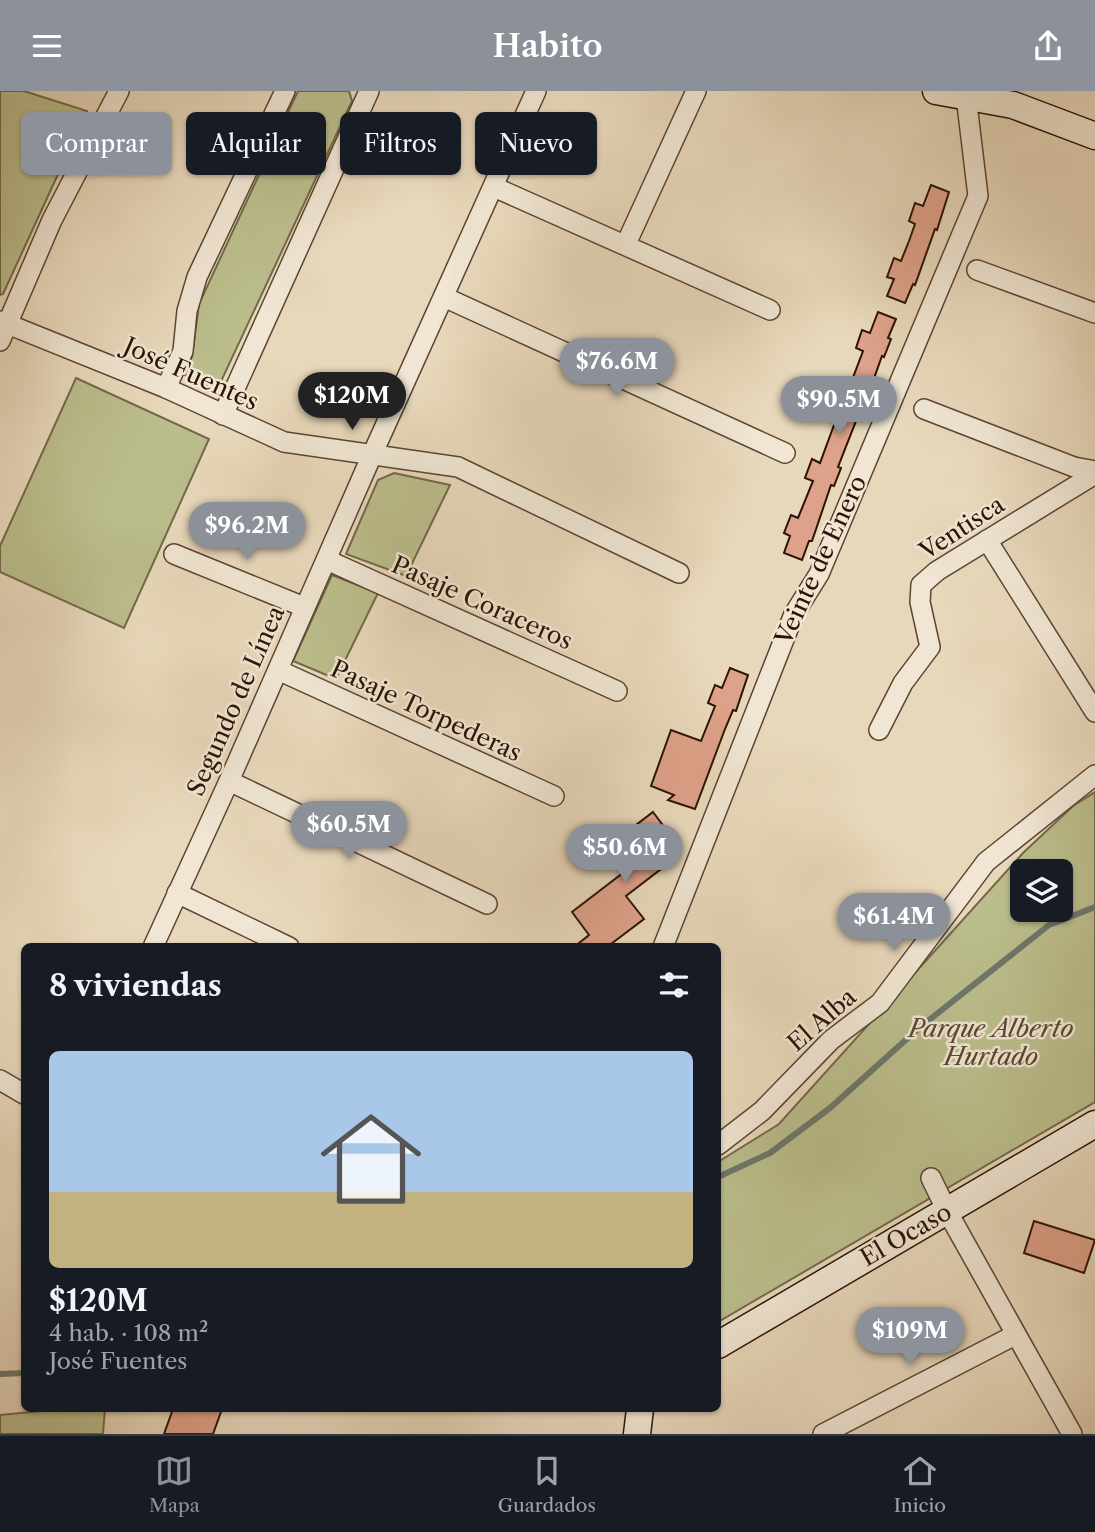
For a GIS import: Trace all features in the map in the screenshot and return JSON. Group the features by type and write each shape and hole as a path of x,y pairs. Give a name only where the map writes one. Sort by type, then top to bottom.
{"street":[{"path":"3,329 52,220 119,91"},
{"path":"166,389 183,351 187,311 197,277 285,91"},
{"name":"Segundo de Línea","path":"155,943 536,91"},
{"path":"626,244 696,91"},
{"path":"936,91 966,94 1013,106 1095,136"},
{"path":"223,415 376,94"},
{"name":"Veinte de Enero","path":"665,943 794,614 820,574 978,196 966,94"},
{"path":"494,187 771,310"},
{"path":"977,270 1095,313"},
{"path":"444,297 785,453"},
{"name":"José Fuentes","path":"3,329 166,389 284,442 458,467 679,573"},
{"path":"924,409 1095,473"},
{"name":"Ventisca","path":"879,730 903,683 930,647 920,603 921,585 937,571 1095,473"},
{"path":"987,540 1095,712"},
{"path":"174,554 304,607"},
{"name":"Pasaje Coraceros","path":"327,559 617,691"},
{"name":"Pasaje Torpederas","path":"278,670 554,796"},
{"name":"El Alba","path":"721,1143 762,1111 831,1040 880,1003 986,862 1095,775"},
{"path":"229,781 487,904"},
{"path":"177,893 281,943"},
{"path":"0,1080 21,1092"},
{"name":"El Ocaso","path":"721,1343 1095,1124"},
{"path":"931,1178 1015,1335 1072,1434"},
{"path":"823,1434 1015,1335"},
{"path":"637,1434 640,1412"}],"green space":[{"path":"0,91 24,91 87,111 21,112 21,175 58,175 3,294 0,295"},
{"path":"298,91 349,91 352,101 347,112 340,112 340,127 326,157 326,112 288,112"},
{"path":"259,175 317,175 217,390 183,374 192,357 199,304"},
{"path":"76,378 209,439 124,628 0,572 0,546"},
{"path":"394,473 450,485 406,576 346,554 378,480"},
{"path":"332,575 378,593 336,679 293,661"},
{"name":"Parque Alberto Hurtado","path":"1095,792 1095,1102 721,1320 721,1160 779,1124 1010,867 1010,922 1073,922 1073,859 1018,859 1073,806"},
{"path":"31,1412 105,1412 103,1434 0,1434 0,1415"}],"building":[{"path":"931,185 949,192 937,230 935,229 915,285 913,284 905,303 887,296 894,279 887,277 894,258 901,261 909,241 915,224 909,221 915,203 923,206"},
{"path":"878,312 896,319 888,338 891,339 838,467 841,468 834,486 831,485 812,541 809,541 802,560 784,553 790,536 784,533 791,515 798,518 813,481 805,478 812,459 820,463 841,406 834,404 841,385 849,388 863,351 856,348 862,330 870,333"},
{"path":"730,668 748,675 695,809 668,800 674,795 651,786 671,730 701,741 715,706 708,703 715,685 722,688"},
{"path":"653,812 665,828 660,832 678,856 626,896 644,919 612,943 579,943 589,935 572,912 624,872 606,848"},
{"path":"1034,1221 1095,1240 1084,1273 1024,1253"},
{"path":"172,1412 221,1412 213,1434 164,1434"}],"waterway":[{"path":"721,1176 770,1153 830,1108 919,1028 1049,925 1095,907"},
{"path":"0,1374 21,1373"}]}
